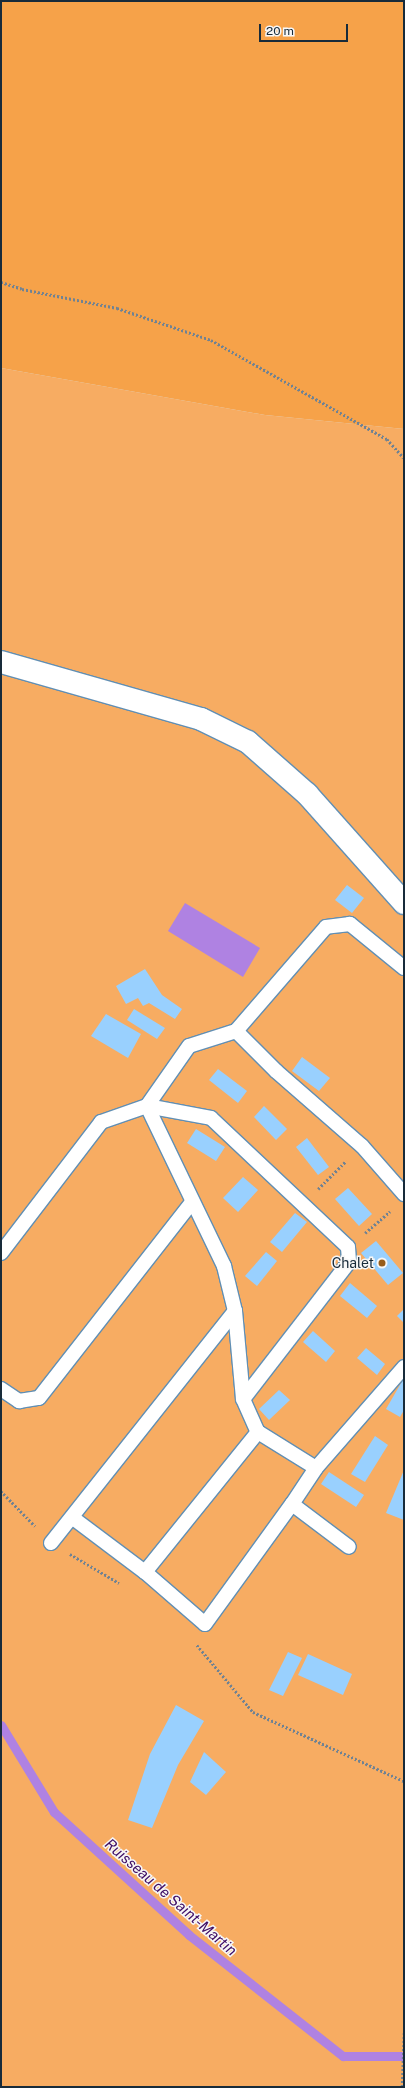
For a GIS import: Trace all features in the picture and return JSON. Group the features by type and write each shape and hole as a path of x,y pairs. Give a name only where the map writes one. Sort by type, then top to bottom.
{"street":[{"path":"1,662 201,719 248,742 307,794 385,884 404,903"}],"lane":[{"path":"147,1106 189,1046 236,1031 326,927 350,924 404,968"},
{"path":"236,1031 276,1071 362,1146 404,1194"},
{"path":"147,1106 224,1266 235,1311 243,1399 258,1432 316,1468"},
{"path":"1,1253 101,1122 147,1106 211,1118 348,1247 349,1262 243,1399"},
{"path":"1,1389 19,1401 39,1398 192,1202"},
{"path":"51,1542 72,1518 235,1311"},
{"path":"72,1518 145,1572 205,1624 292,1504 316,1468 404,1367"},
{"path":"145,1572 258,1432"},
{"path":"292,1504 349,1547"}],"path":[{"path":"1,282 22,289 118,308 211,340 387,439 404,458"},
{"path":"303,1204 362,1146"},
{"path":"348,1247 393,1209"},
{"path":"1,1491 51,1542 124,1586"},
{"path":"195,1643 253,1712 404,1781"},
{"path":"402,2087 404,2032"}],"shaded area":[{"path":"1,1 404,1 404,429 265,415 1,368"},
{"path":"1,368 265,415 404,429 404,2087 1,2087"},
{"path":"185,903 260,948 243,977 168,931"}],"building":[{"path":"347,885 364,898 352,913 335,900"},
{"path":"145,969 162,995 182,1009 175,1019 149,1003 143,1006 138,998 126,1004 116,986"},
{"path":"134,1009 165,1028 157,1039 127,1020"},
{"path":"106,1014 141,1034 128,1058 91,1036"},
{"path":"302,1057 330,1078 319,1091 292,1071"},
{"path":"218,1069 247,1091 238,1103 209,1080"},
{"path":"264,1106 287,1129 276,1140 254,1117"},
{"path":"196,1129 225,1147 216,1161 187,1143"},
{"path":"307,1138 329,1167 318,1175 296,1147"},
{"path":"243,1177 258,1190 238,1212 223,1198"},
{"path":"348,1188 372,1214 359,1226 335,1199"},
{"path":"295,1213 307,1222 282,1252 270,1242"},
{"name":"Chalet","path":"376,1241 403,1273 388,1285 361,1253"},
{"path":"266,1252 277,1261 257,1286 245,1276"},
{"path":"350,1283 377,1306 367,1318 340,1296"},
{"path":"404,1309 404,1323 397,1316"},
{"path":"313,1331 335,1351 326,1362 303,1342"},
{"path":"366,1348 385,1364 377,1375 357,1358"},
{"path":"404,1378 404,1410 400,1417 386,1409"},
{"path":"279,1390 290,1400 269,1420 259,1409"},
{"path":"375,1436 388,1445 365,1482 351,1474"},
{"path":"404,1470 404,1520 386,1513"},
{"path":"329,1472 364,1495 356,1507 321,1484"},
{"path":"288,1652 302,1658 283,1696 269,1690"},
{"path":"308,1654 352,1674 343,1695 298,1675"},
{"path":"176,1705 204,1721 178,1765 152,1828 128,1820 150,1754"},
{"path":"204,1752 226,1772 206,1795 190,1782"}],"waterway":[{"name":"Ruisseau de Saint-Martin","path":"1,1725 54,1812 189,1935 343,2056 404,2056"}],"place":[{"name":"Chalet","path":"382,1263"}]}
